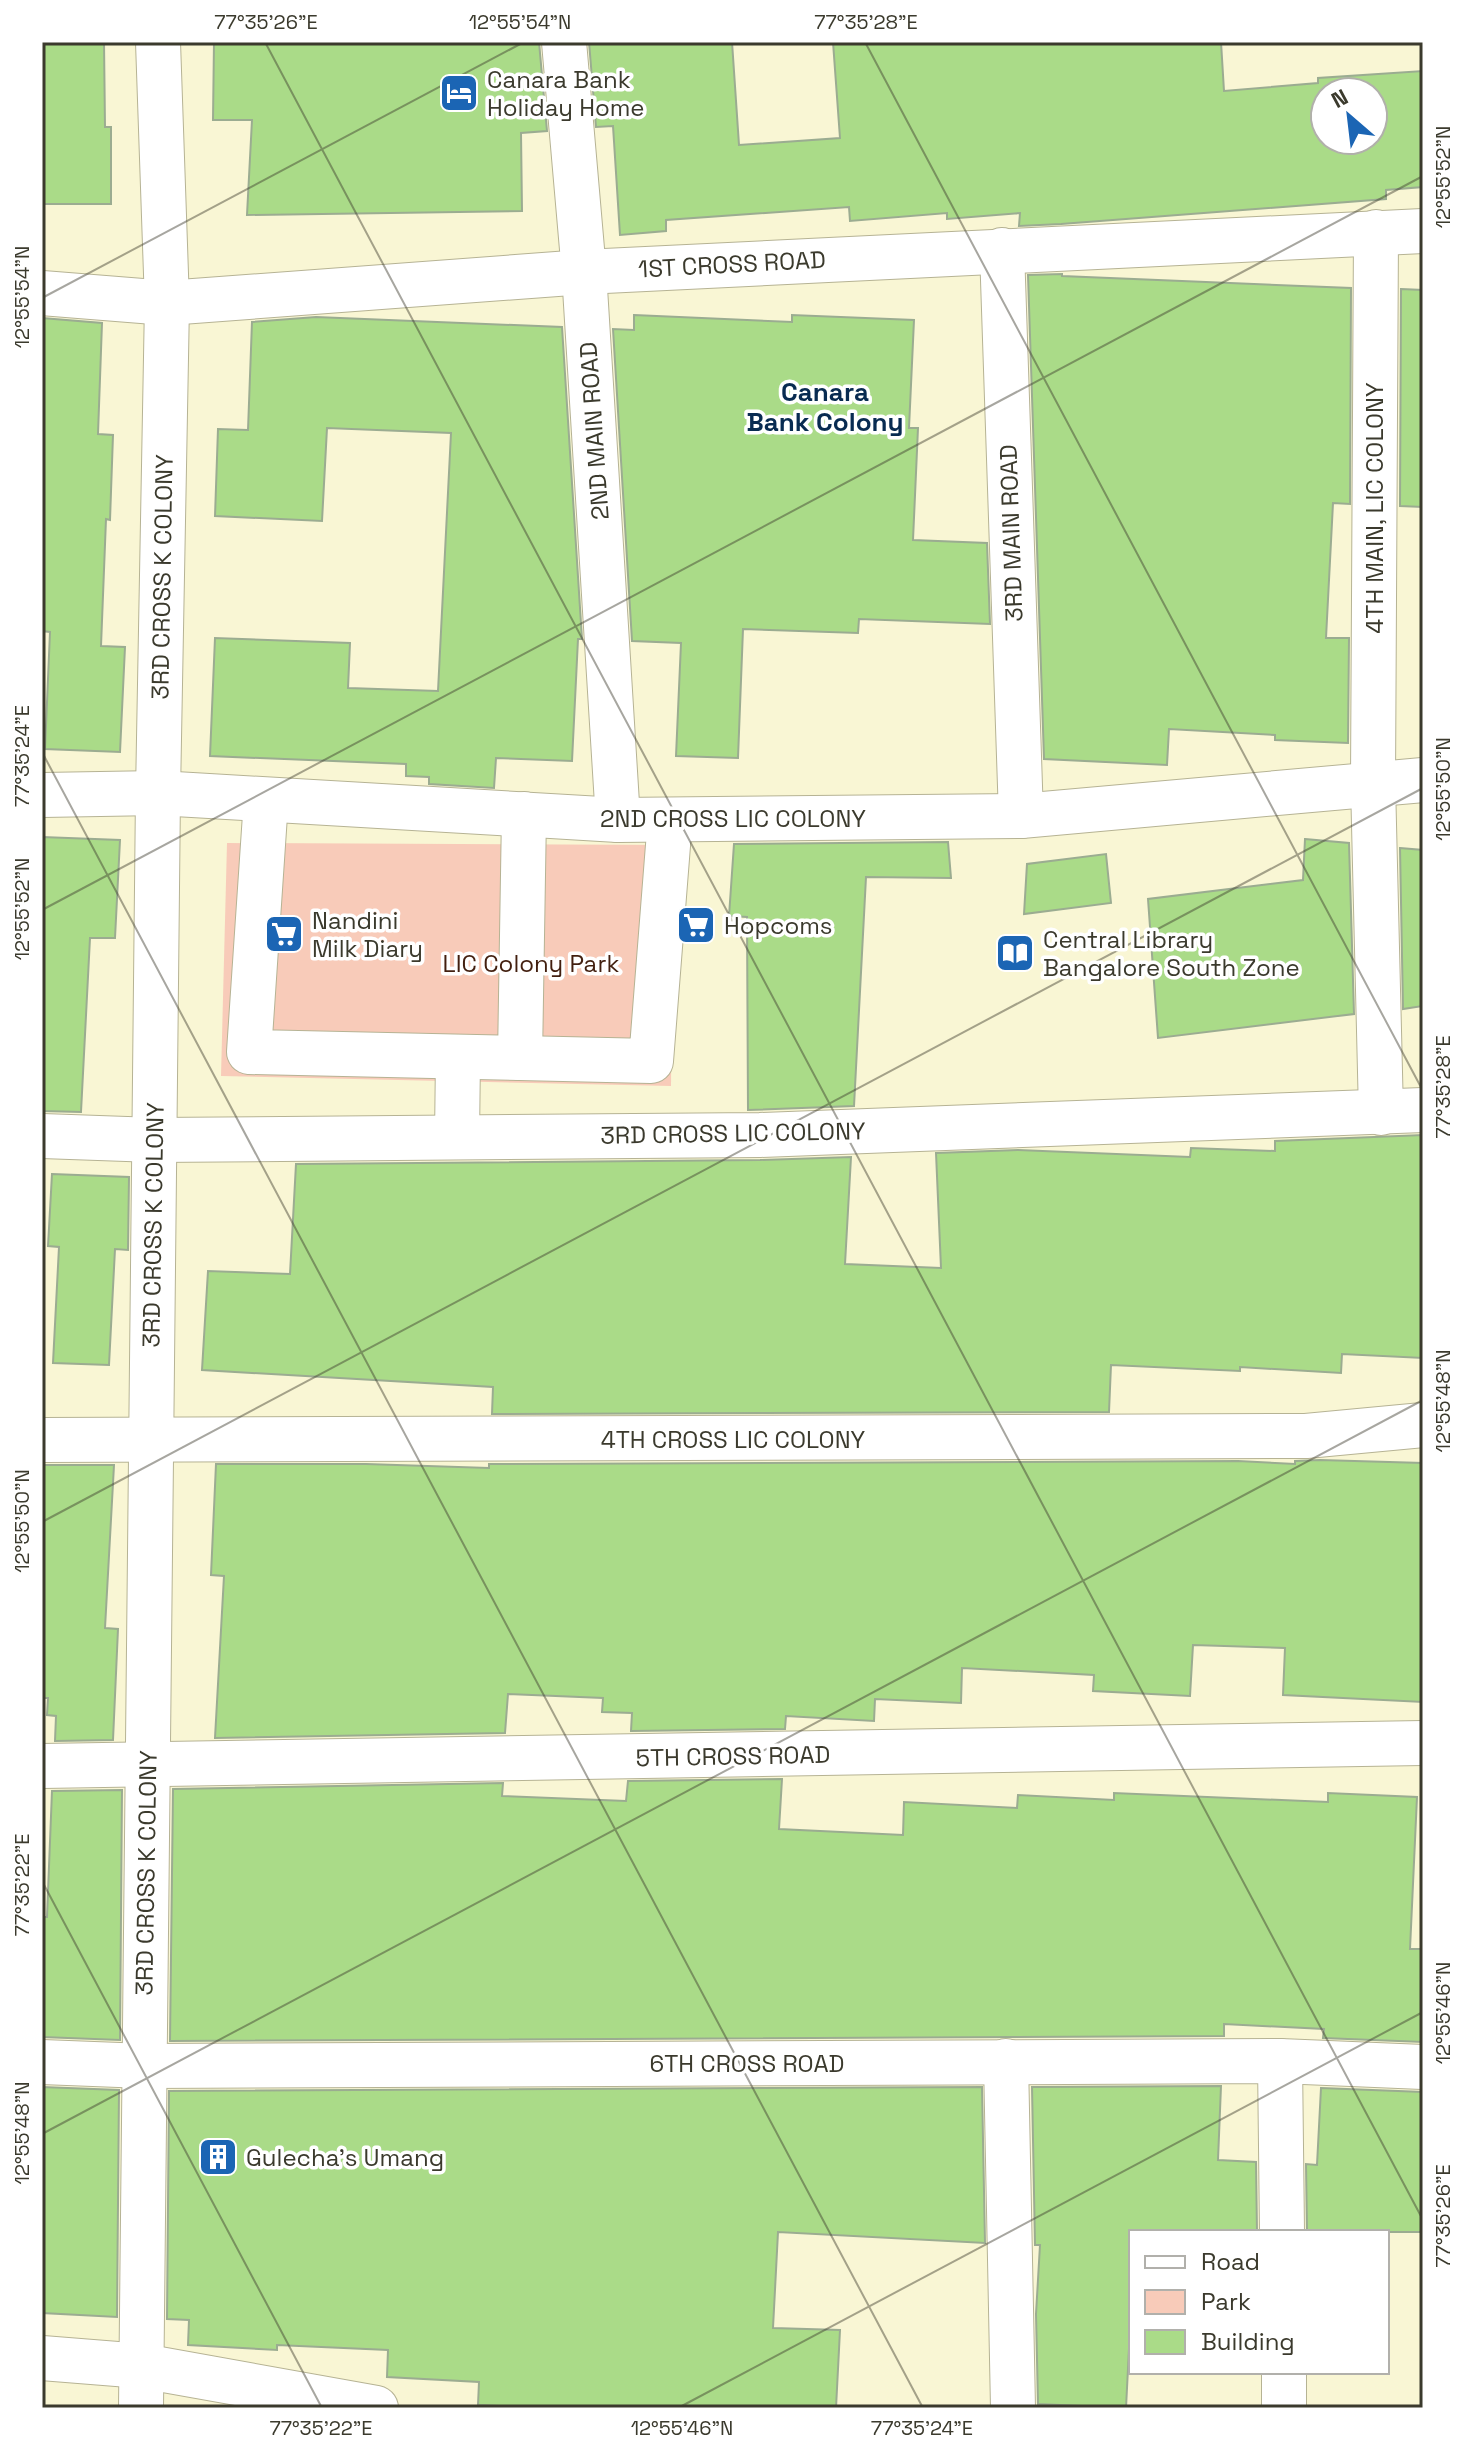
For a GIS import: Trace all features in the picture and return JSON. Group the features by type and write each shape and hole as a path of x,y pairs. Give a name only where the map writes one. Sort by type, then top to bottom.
{"street":[{"name":"3RD CROSS K COLONY","path":"141,2387 158,793 167,303 158,42"},
{"name":"2ND MAIN ROAD","path":"564,42 584,272 618,820"},
{"name":"1ST CROSS ROAD","path":"42,293 167,303 584,272 1423,231"},
{"name":"4TH MAIN, LIC COLONY","path":"1376,232 1373,783 1402,1111"},
{"name":"3RD MAIN ROAD","path":"1002,250 1021,816"},
{"name":"2ND CROSS LIC COLONY","path":"42,795 158,793 618,820 670,820 1021,816 1423,780"},
{"path":"266,800 249,1052 651,1061 670,820"},
{"path":"520,1058 524,814"},
{"path":"457,1137 458,1057"},
{"name":"3RD CROSS LIC COLONY","path":"42,1136 155,1140 760,1135 1402,1111"},
{"name":"4TH CROSS LIC COLONY","path":"42,1440 1306,1436 1423,1425"},
{"name":"5TH CROSS ROAD","path":"42,1766 147,1767 1423,1743"},
{"path":"1006,2061 1013,2408"},
{"path":"1280,2061 1282,2230"},
{"name":"6TH CROSS ROAD","path":"42,2062 145,2066 1280,2061 1423,2067"},
{"path":"42,2358 141,2387 376,2408"},
{"path":"1284,2374 1284,2408"}],"green space":[{"name":"LIC Colony Park","path":"227,843 673,845 671,1086 221,1076"}],"building":[{"path":"42,42 104,42 105,127 111,127 111,204 42,204"},
{"path":"214,42 539,42 547,131 521,133 522,211 247,215 252,120 213,120"},
{"path":"589,42 732,42 739,145 840,138 833,42 1221,42 1224,91 1309,84 1309,156 1389,156 1389,76 1348,76 1423,71 1423,187 1386,190 1386,199 1061,224 1019,226 1020,213 947,219 947,213 850,221 849,207 666,220 666,231 620,235 613,126 596,127"},
{"path":"1028,275 1351,288 1350,504 1333,503 1326,638 1349,638 1348,743 1275,740 1275,735 1169,729 1167,765 1044,759"},
{"path":"1401,289 1423,290 1423,507 1400,506"},
{"path":"634,315 792,322 792,315 914,320 909,428 918,428 913,540 987,543 990,624 859,619 858,633 743,629 738,758 676,756 681,643 632,641 613,329 634,330"},
{"path":"316,317 562,327 582,639 578,639 572,761 496,758 494,788 429,784 429,777 406,776 406,764 210,756 215,638 350,643 348,688 438,691 451,433 327,428 322,521 215,516 218,429 248,430 252,322"},
{"path":"42,318 102,323 98,434 113,435 101,646 125,647 120,752 45,749 50,632 42,631"},
{"path":"42,837 120,840 115,938 90,938 81,1112 42,1111"},
{"path":"1305,839 1349,843 1354,1014 1158,1038 1148,899 1303,880"},
{"path":"948,842 951,878 866,877 854,1106 748,1110 747,917 729,916 734,844"},
{"path":"1400,848 1423,850 1423,1006 1403,1009"},
{"path":"1106,854 1111,903 1024,914 1027,864"},
{"path":"1423,1135 1423,1358 1342,1354 1341,1373 1240,1367 1240,1371 1111,1365 1109,1412 492,1414 493,1387 202,1370 208,1271 290,1274 296,1164 851,1157 845,1264 941,1268 936,1153 1018,1150 1190,1157 1191,1148 1275,1151 1275,1141"},
{"path":"52,1174 129,1177 128,1250 115,1249 109,1365 53,1363 59,1247 48,1246"},
{"path":"1238,1461 1295,1464 1295,1461 1423,1463 1423,1702 1283,1695 1285,1648 1193,1645 1190,1696 1093,1691 1094,1675 962,1668 961,1703 875,1699 874,1721 786,1716 785,1729 631,1731 632,1713 602,1712 603,1698 508,1694 505,1733 215,1738 224,1576 211,1575 216,1464 489,1468 489,1464"},
{"path":"42,1465 114,1465 105,1628 118,1629 113,1740 55,1741 56,1716 47,1715 48,1698 42,1698"},
{"path":"782,1779 779,1829 903,1835 904,1802 1017,1808 1018,1795 1114,1800 1114,1793 1328,1802 1328,1793 1417,1797 1410,1949 1423,1949 1423,2042 1323,2038 1324,2029 1224,2024 1224,2036 170,2041 173,1789 503,1783 502,1796 626,1801 628,1781"},
{"path":"122,1790 120,2040 42,2037 42,1917 47,1917 52,1791"},
{"path":"1221,2086 1218,2160 1256,2162 1257,2230 1129,2230 1126,2408 1038,2404 1036,2314 1040,2245 1035,2245 1032,2087"},
{"path":"42,2087 119,2090 117,2317 42,2313"},
{"path":"982,2087 985,2243 778,2232 773,2328 840,2330 836,2408 543,2408 478,2405 479,2382 387,2377 388,2350 277,2345 277,2350 188,2345 189,2320 167,2319 169,2091"},
{"path":"1321,2088 1423,2092 1423,2232 1307,2230 1306,2164 1317,2165"}],"place":[{"name":"Canara Bank Holiday Home","path":"459,93"},
{"name":"Hopcoms","path":"696,925"},
{"name":"Nandini Milk Diary","path":"284,934"},
{"name":"Central Library Bangalore South Zone","path":"1015,953"},
{"name":"Gulecha's Umang","path":"218,2157"}],"district":[{"name":"Canara Bank Colony","path":"825,407"}]}
